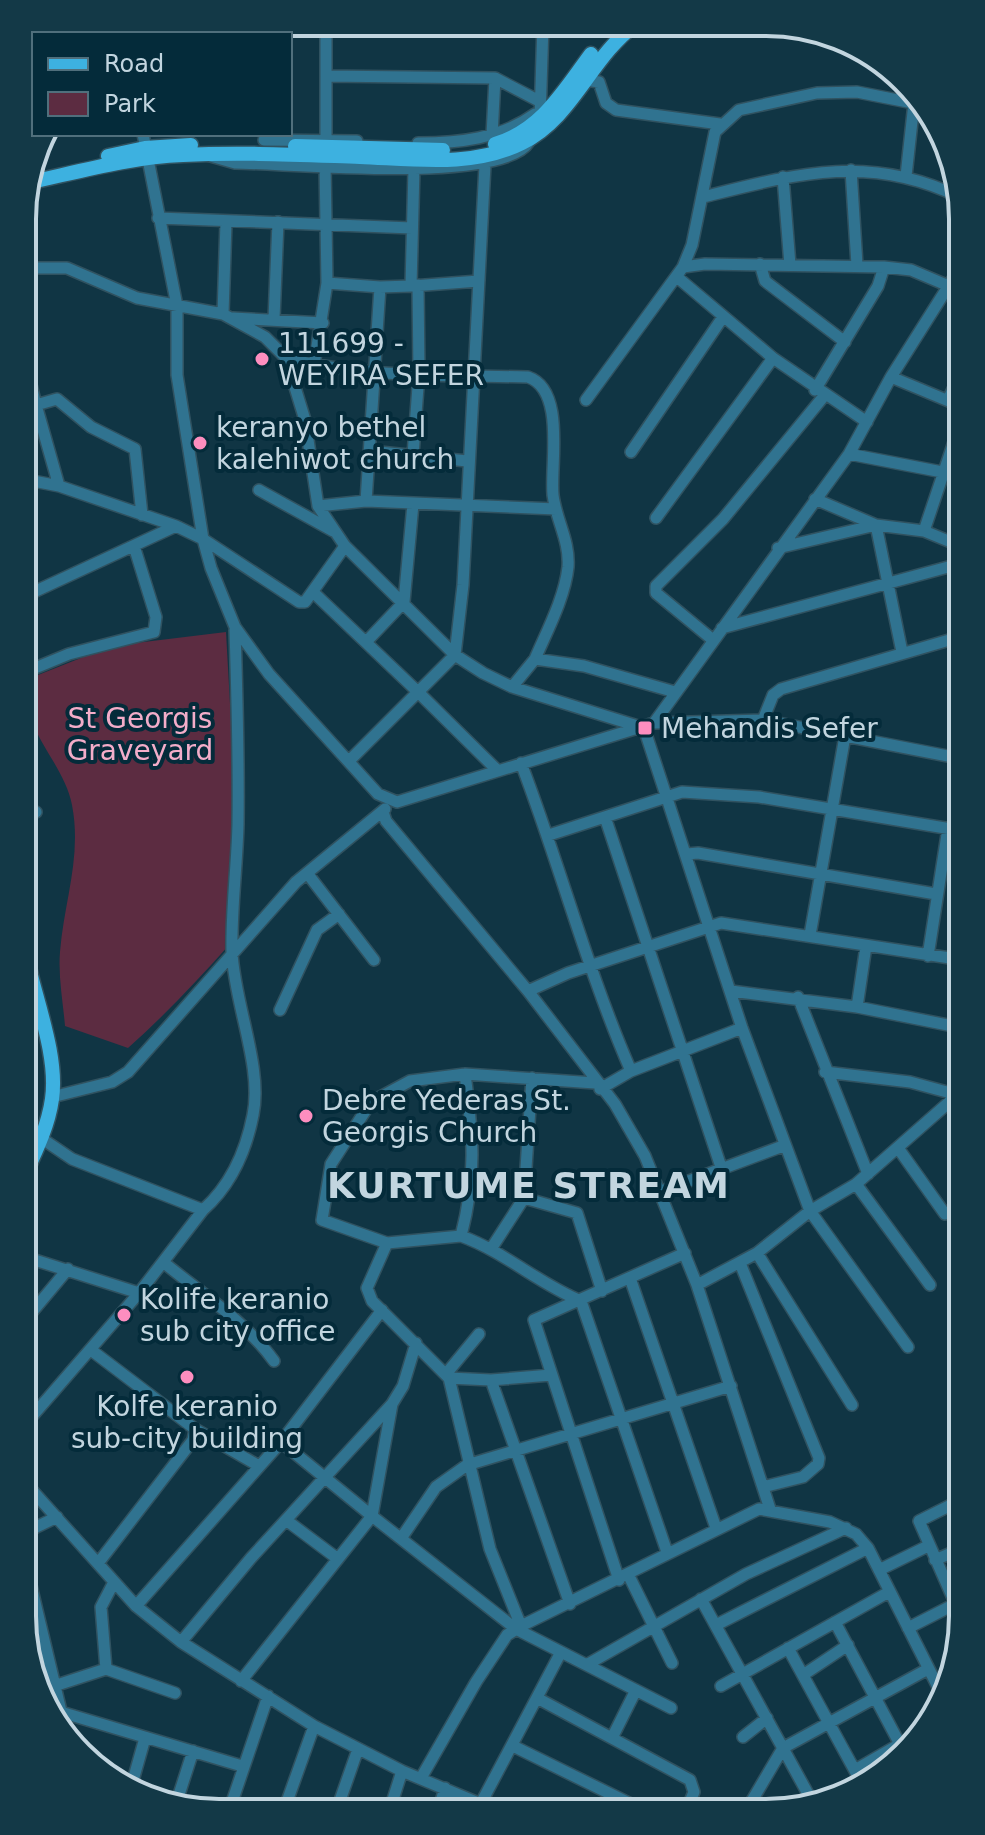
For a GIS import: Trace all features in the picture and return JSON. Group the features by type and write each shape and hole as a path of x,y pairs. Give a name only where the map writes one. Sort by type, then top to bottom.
{"main road":[{"path":"43,169 145,147 264,140 452,150 482,147 501,142 563,95 607,36"},
{"path":"41,179 145,147 207,155 455,159 485,156 531,137 563,109 605,50 622,36"},
{"path":"36,995 51,1060 52,1097 36,1144"},
{"path":"36,1014 49,1079 36,1142"}],"street":[{"path":"326,36 326,139"},
{"path":"541,109 543,36"},
{"path":"326,76 495,78 541,109"},
{"path":"492,135 495,78"},
{"path":"585,80 599,82 606,103 616,110 720,124"},
{"path":"586,400 680,272 692,245 709,151 720,124 739,110 817,93 857,92 906,101"},
{"path":"264,140 453,143 492,135 522,123 541,109"},
{"path":"906,176 915,113"},
{"path":"207,155 224,162 414,168 485,165 524,149 531,137"},
{"path":"145,147 177,306 177,375 203,539 235,627 285,696 349,761 386,807 386,821 528,991 598,1086 615,1104 662,1191 697,1285 770,1509"},
{"path":"314,365 327,283 325,165"},
{"path":"349,761 455,655 463,585 467,461 485,165"},
{"path":"413,455 419,373 412,228 414,168"},
{"path":"703,197 783,177 851,170 906,176 947,192"},
{"path":"851,170 857,265"},
{"path":"783,177 790,265"},
{"path":"158,218 412,228"},
{"path":"226,222 226,316"},
{"path":"274,319 278,222"},
{"path":"692,245 705,264"},
{"path":"680,272 705,264 857,265 911,270 949,284"},
{"path":"760,264 765,281 845,342"},
{"path":"36,267 67,268 115,291 226,316 323,323"},
{"path":"713,640 656,593 656,586 723,519 820,393 878,286 884,267"},
{"path":"680,272 723,317 773,358 820,393 867,422"},
{"path":"327,283 380,287 479,281"},
{"path":"649,726 849,454 891,377 949,286"},
{"path":"366,501 380,287"},
{"path":"226,316 265,337 286,358 305,420 318,506 334,531 345,546 455,655 512,687 649,726"},
{"path":"631,452 723,317"},
{"path":"286,358 314,365 374,370 528,377 541,385 554,425 556,509 568,548 568,567 535,659 512,687"},
{"path":"656,518 773,358"},
{"path":"891,377 948,400"},
{"path":"59,486 36,405 57,399 91,427 135,449 142,515"},
{"path":"370,451 467,461"},
{"path":"849,454 949,472"},
{"path":"924,531 949,454"},
{"path":"36,482 59,486 176,526 203,539 299,602 309,600 345,546"},
{"path":"259,490 334,531"},
{"path":"815,499 876,525 924,531 949,541"},
{"path":"318,506 366,501 465,508 556,509"},
{"path":"366,642 404,602 413,504"},
{"path":"778,548 876,525"},
{"path":"876,525 902,652"},
{"path":"36,591 176,526"},
{"path":"36,668 69,654 154,632 156,617 134,546"},
{"path":"722,628 949,567"},
{"path":"314,593 498,771"},
{"path":"36,1412 139,1293 229,1180 254,1113 254,1081 237,1004 232,951 239,739 235,627"},
{"path":"763,720 773,695 781,689 949,640"},
{"path":"535,659 584,666 675,692"},
{"path":"52,1097 112,1082 128,1072 174,1024 232,951 307,873 386,807 649,726 763,720 949,756"},
{"path":"649,726 665,795 742,1028 783,1146 810,1211 817,1216 908,1347"},
{"path":"810,935 845,736"},
{"path":"521,763 549,835 588,967 631,1071"},
{"path":"549,835 682,792 759,797 948,828 928,956"},
{"path":"605,817 721,1167"},
{"path":"687,854 936,894"},
{"path":"307,873 374,960"},
{"path":"280,1010 317,930 339,914"},
{"path":"528,991 588,967 721,923 949,958"},
{"path":"857,1007 866,946"},
{"path":"731,991 798,997 949,1025"},
{"path":"798,997 825,1072 868,1174"},
{"path":"667,1552 581,1301 561,1293 491,1249 461,1236 387,1243 322,1220 325,1191 337,1151 355,1131 371,1102 410,1081 465,1074 598,1086 742,1028"},
{"path":"825,1072 949,1090"},
{"path":"461,1236 471,1199 475,1158 465,1074"},
{"path":"491,1249 524,1198 532,1078"},
{"path":"697,1285 757,1253 810,1211 856,1184 949,1102"},
{"path":"36,1133 72,1159 203,1210"},
{"path":"662,1191 783,1146"},
{"path":"898,1148 945,1214"},
{"path":"856,1184 930,1285"},
{"path":"524,1198 577,1213 602,1291"},
{"path":"387,1243 367,1294 448,1376 467,1465 490,1549 518,1627"},
{"path":"672,1663 655,1625 624,1577 571,1435 534,1320 685,1253"},
{"path":"757,1253 852,1405"},
{"path":"36,1260 139,1293"},
{"path":"163,1262 226,1312 274,1361"},
{"path":"740,1263 819,1458 818,1464 803,1477 763,1487"},
{"path":"36,1307 68,1269"},
{"path":"630,1278 716,1528"},
{"path":"136,1606 281,1442 382,1310"},
{"path":"448,1376 479,1334"},
{"path":"181,1642 392,1404 403,1386 416,1343"},
{"path":"91,1350 195,1429 259,1466"},
{"path":"448,1376 491,1380 551,1375"},
{"path":"491,1380 570,1604"},
{"path":"402,1537 436,1487 467,1465 731,1386"},
{"path":"241,1681 372,1516 392,1404"},
{"path":"99,1562 193,1440 195,1429"},
{"path":"281,1442 518,1627 671,1708"},
{"path":"36,1494 136,1606 181,1642 314,1726 402,1771 468,1799"},
{"path":"949,1506 919,1521 928,1546 949,1585"},
{"path":"421,1778 507,1635 667,1552 759,1509 846,1528 868,1548 936,1683"},
{"path":"36,1527 57,1517"},
{"path":"286,1520 338,1559"},
{"path":"588,1664 746,1574 846,1528"},
{"path":"879,1570 928,1546"},
{"path":"716,1625 868,1548"},
{"path":"935,1560 949,1554"},
{"path":"106,1669 101,1607 114,1582"},
{"path":"721,1686 889,1592"},
{"path":"701,1599 808,1794"},
{"path":"36,1608 54,1686 64,1712"},
{"path":"908,1628 949,1610"},
{"path":"835,1622 899,1742"},
{"path":"803,1675 848,1645"},
{"path":"788,1648 857,1774"},
{"path":"486,1799 561,1652"},
{"path":"54,1686 106,1669 175,1693"},
{"path":"753,1799 783,1748 928,1669"},
{"path":"612,1738 636,1690"},
{"path":"232,1799 268,1696"},
{"path":"537,1698 690,1780 694,1792 691,1799"},
{"path":"64,1713 242,1766"},
{"path":"743,1737 767,1718"},
{"path":"288,1799 314,1726"},
{"path":"134,1778 145,1738"},
{"path":"513,1746 621,1799"},
{"path":"340,1799 358,1749"},
{"path":"179,1794 193,1751"},
{"path":"393,1799 402,1771"},
{"path":"442,1799 445,1788"}],"green space":[{"name":"St Georgis Graveyard","path":"226,632 234,775 227,920 229,945 128,1048 65,1026 60,961 74,861 75,824 68,790 36,732 36,676 111,646"}],"place":[{"name":"111699 - WEYIRA SEFER","path":"262,359"},
{"name":"keranyo bethel kalehiwot church","path":"200,443"},
{"name":"Mehandis Sefer","path":"645,728"},
{"name":"Debre Yederas St. Georgis Church","path":"306,1116"},
{"name":"Kolife keranio sub city office","path":"124,1315"},
{"name":"Kolfe keranio sub-city building","path":"187,1377"}],"district":[{"name":"KURTUME STREAM","path":"529,1185"}]}
